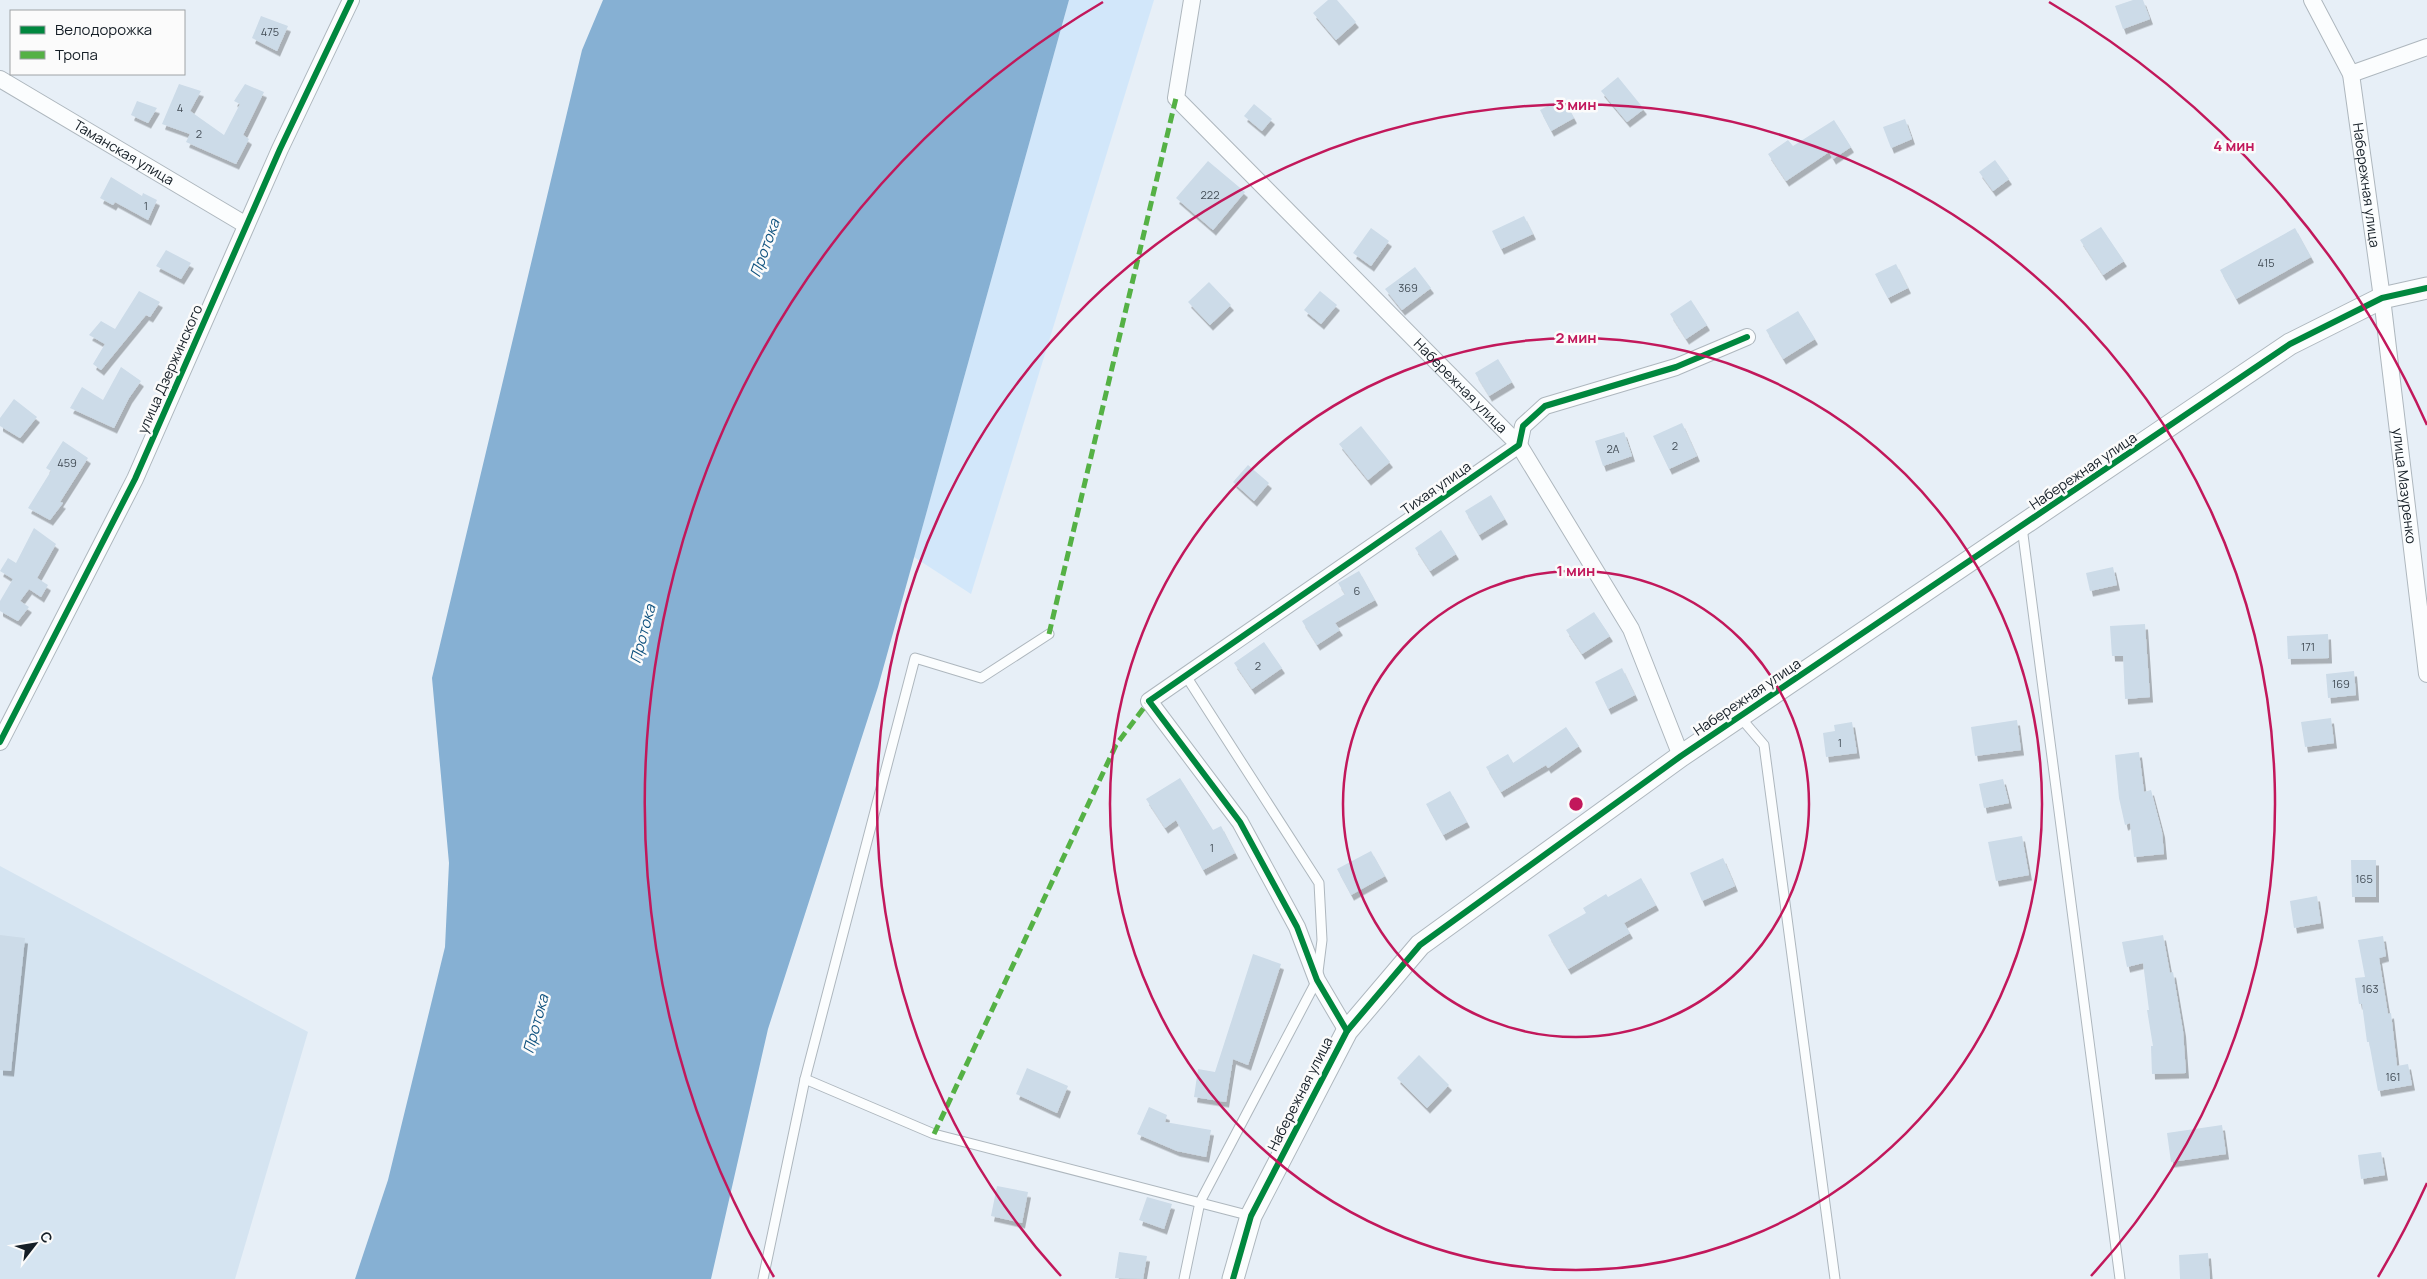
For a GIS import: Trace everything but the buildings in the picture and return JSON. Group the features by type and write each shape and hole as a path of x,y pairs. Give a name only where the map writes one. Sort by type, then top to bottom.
{"street":[{"name":"улица Дзержинского","path":"0,742 135,478 246,225 351,0"},
{"name":"Набережная улица","path":"1192,0 1176,98 1519,446 1631,629 1681,756"},
{"name":"Набережная улица","path":"2312,0 2351,74 2382,298"},
{"path":"2351,74 2427,47"},
{"name":"Таманская улица","path":"0,80 246,225"},
{"name":"Набережная улица","path":"1234,1279 1251,1216 1346,1031 1420,945 1681,756 2290,344 2382,298 2427,288"},
{"name":"улица Мазуренко","path":"2382,298 2427,674"},
{"path":"1519,446 1523,426 1545,406 1676,367 1747,337"},
{"name":"Тихая улица","path":"1317,980 1297,927 1240,822 1149,701 1519,446"},
{"path":"1317,980 1346,1031"}],"lane":[{"path":"2022,527 2120,1279"},
{"path":"763,1279 805,1079 915,658 981,678 1049,634"},
{"path":"1184,1279 1200,1202 1317,980 1322,940 1319,883 1186,676"},
{"path":"1740,717 1764,745 1835,1279"},
{"path":"805,1079 934,1134 1251,1216"}],"shaded area":[{"path":"1069,0 1154,0 971,594 914,557"},
{"path":"0,866 308,1032 235,1279 0,1279"}],"water":[{"name":"Протока","path":"603,0 1069,0 878,687 768,1029 711,1279 355,1279 388,1180 445,947 449,863 432,678 582,50"}],"marked path":[{"path":"1049,634 1176,98"},
{"path":"934,1134 1116,745 1149,701"}],"cycle path":[{"path":"0,742 135,479 280,149 351,0"},
{"path":"1233,1279 1251,1216 1347,1031 1420,945 1681,756 2290,344 2382,298 2427,288"},
{"path":"1347,1031 1317,980 1297,927 1240,822 1149,701 1519,445 1523,426 1545,406 1676,367 1747,337"}]}
